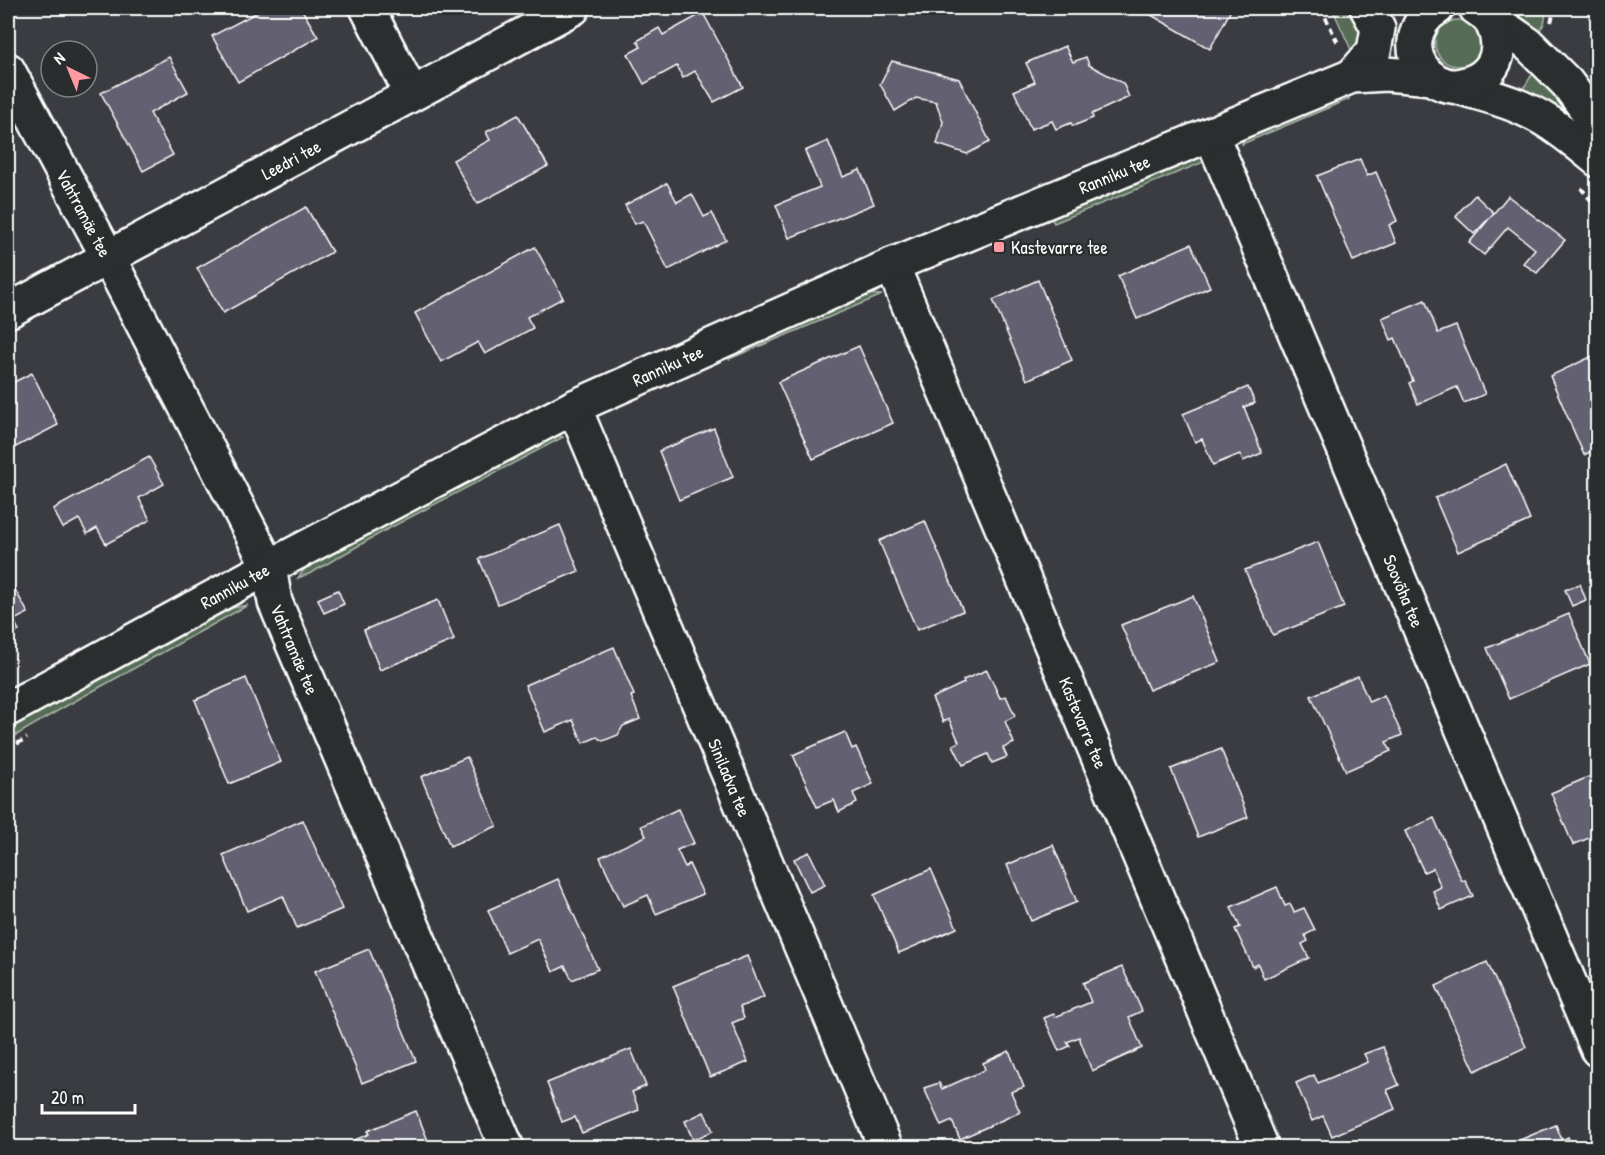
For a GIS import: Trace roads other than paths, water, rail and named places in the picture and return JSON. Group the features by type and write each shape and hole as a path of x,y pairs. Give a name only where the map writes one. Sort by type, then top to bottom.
{"street":[{"path":"367,8 411,93"},
{"name":"Leedri tee","path":"8,311 573,8"},
{"path":"1369,8 1430,65 1522,108 1563,132 1598,160"},
{"path":"1357,71 1374,51 1378,28 1369,8"},
{"path":"1430,65 1417,31 1423,20 1437,8"},
{"path":"1480,10 1528,44 1567,83 1598,125"},
{"name":"Ranniku tee","path":"8,709 269,567 574,407 892,266 1357,71 1430,65 1469,84 1480,79 1495,62 1498,38 1495,27 1480,10"},
{"name":"Vahtramäe tee","path":"8,70 269,567 275,602 507,1148"},
{"name":"Soovõha tee","path":"1211,134 1598,1050"},
{"name":"Kastevarre tee","path":"892,266 1262,1148"},
{"name":"Siniladva tee","path":"574,407 886,1148"}],"place":[{"name":"Kastevarre tee","path":"999,247"}]}
